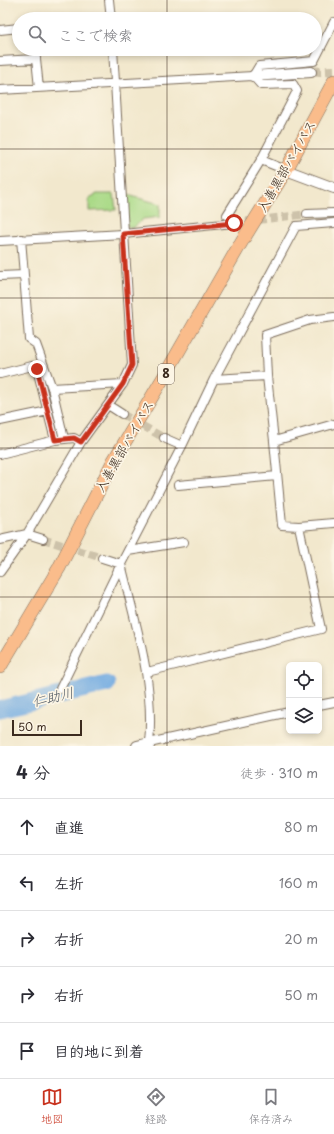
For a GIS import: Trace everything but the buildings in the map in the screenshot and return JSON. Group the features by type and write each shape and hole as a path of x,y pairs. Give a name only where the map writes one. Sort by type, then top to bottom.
{"highway":[{"name":"入善黒部バイパス","path":"0,667 59,568 114,460 242,241 286,170 334,81"}],"street":[{"path":"109,0 110,12"},
{"path":"322,45 334,22"},
{"path":"0,30 12,29"},
{"path":"36,56 39,88"},
{"path":"0,572 27,534 81,442 123,384 132,365 113,56"},
{"path":"253,76 259,66 314,61 317,56"},
{"path":"0,61 36,59"},
{"path":"0,90 311,72"},
{"path":"227,215 261,160 296,91 294,84 261,85 253,76"},
{"path":"261,160 334,188"},
{"path":"307,214 334,213"},
{"path":"0,241 123,234 234,223"},
{"path":"60,689 214,380 296,226 334,223"},
{"path":"21,239 29,339 36,344 52,388 59,440"},
{"path":"0,276 24,275"},
{"path":"334,317 310,320 265,334 267,376 282,525 299,526 334,523"},
{"path":"0,374 32,366 37,369 48,411 59,440"},
{"path":"214,380 267,376"},
{"path":"52,388 123,384"},
{"path":"108,405 122,414"},
{"path":"0,422 48,411"},
{"path":"274,441 334,424"},
{"path":"0,454 59,440 74,438 81,442"},
{"path":"164,438 182,446"},
{"path":"178,485 277,476"},
{"path":"146,672 321,629 299,526"},
{"path":"0,540 27,534 43,539"},
{"path":"128,551 184,542"},
{"path":"102,558 121,564"},
{"path":"121,564 146,672 150,731 149,745"},
{"path":"322,704 334,702"},
{"path":"137,746 149,745 286,713"}],"green space":[{"path":"97,194 114,194 116,210 89,211 89,198"},
{"path":"124,194 160,204 160,217 143,219 133,228 127,226"}],"waterway":[{"name":"仁助川","path":"0,709 107,684"}],"tunnel":[{"path":"311,72 334,71"},
{"path":"234,223 307,214"},
{"path":"122,414 164,438"},
{"path":"43,539 102,558"}],"route":[{"path":"37,369 55,440 74,438 81,442 123,384 132,365 123,234 234,223"}]}
